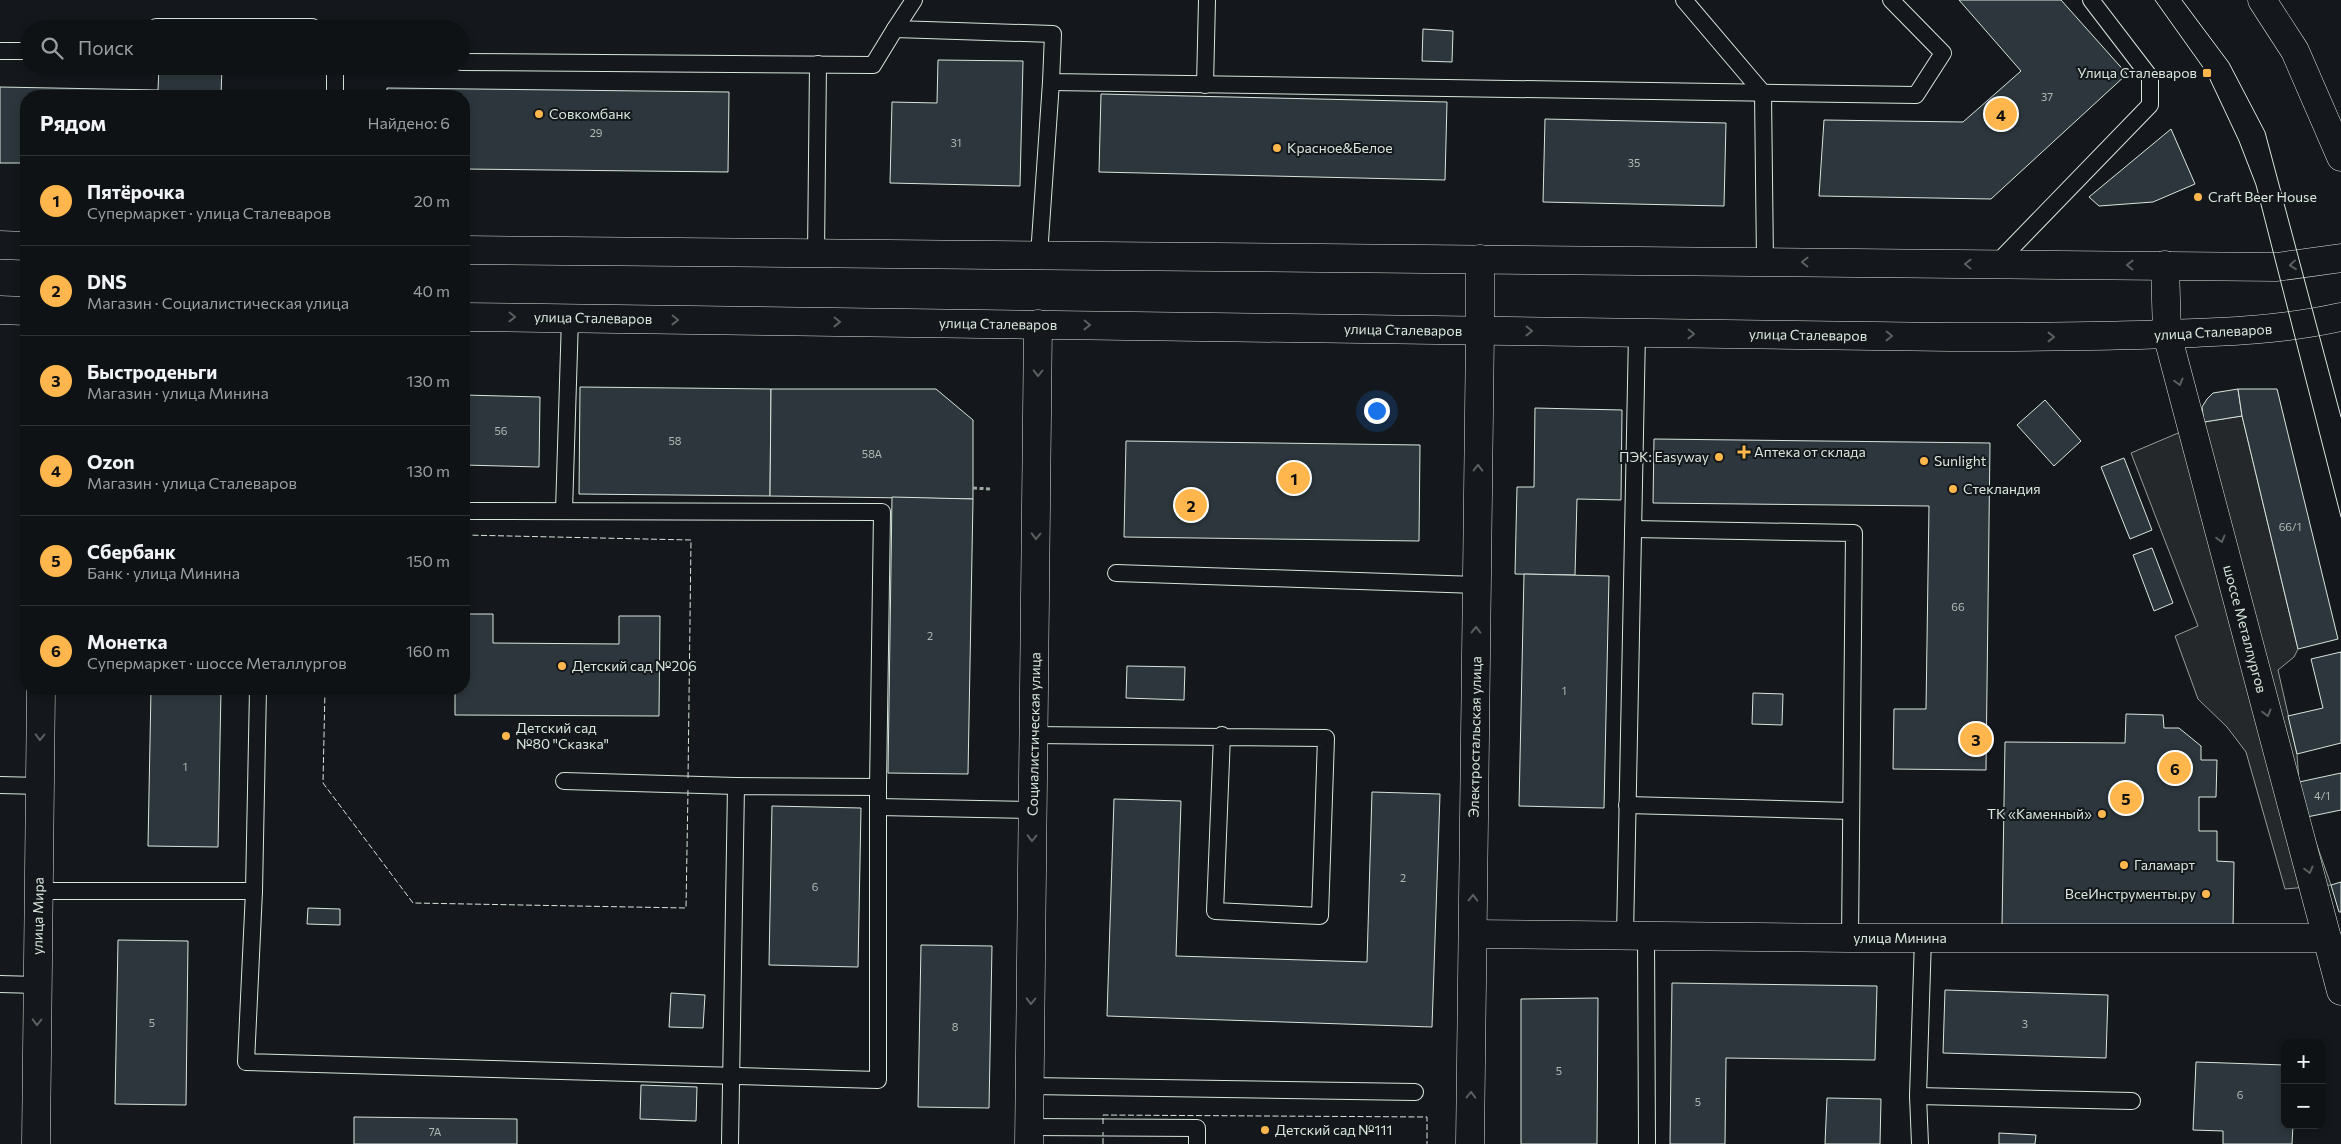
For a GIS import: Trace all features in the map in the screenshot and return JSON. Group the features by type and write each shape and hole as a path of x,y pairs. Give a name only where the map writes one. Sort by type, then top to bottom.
{"main road":[{"path":"2262,0 2295,51 2341,157"},
{"path":"0,246 20,246"},
{"path":"470,250 2277,267 2341,258"},
{"name":"Электростальская улица","path":"1470,1144 1480,259"},
{"name":"шоссе Металлургов","path":"2165,265 2167,334 2341,991"},
{"path":"0,310 20,311"},
{"name":"улица Сталеваров","path":"470,317 1950,337 2108,337 2243,332 2293,326 2341,317"},
{"name":"Социалистическая улица","path":"1029,1135 1038,324"},
{"name":"улица Мира","path":"36,1144 41,695"},
{"name":"улица Минина","path":"1473,934 1850,938 2327,938"}],"lane":[{"path":"470,62 873,65 914,0"},
{"path":"1205,85 1207,0"},
{"path":"1684,0 1763,93 1765,262"},
{"path":"1051,82 1916,95 1943,53 1891,0"},
{"path":"1996,264 2150,105 2150,77 2091,0"},
{"path":"896,29 1053,34 1039,255"},
{"path":"0,51 20,51"},
{"path":"816,253 818,64"},
{"path":"335,75 335,90"},
{"path":"564,511 570,318"},
{"path":"1637,333 1628,805 1647,1144"},
{"path":"258,695 254,890 246,1062 878,1080 878,787 882,512 470,511"},
{"path":"1634,529 1854,532 1850,938"},
{"path":"1116,573 1477,585"},
{"path":"1034,735 1222,735 1326,738 1320,916 1215,910 1222,735"},
{"path":"564,781 736,786 878,787"},
{"path":"0,785 40,786"},
{"path":"730,1144 736,786"},
{"path":"1628,805 1851,811"},
{"path":"878,807 1033,810"},
{"path":"38,891 254,890"},
{"path":"1920,1144 1918,1096 1923,938"},
{"path":"0,984 37,985"},
{"path":"1030,1086 1415,1092"},
{"path":"1918,1096 2132,1101"},
{"path":"1029,1135 1197,1128 1197,1144"}],"path":[{"path":"973,488 990,489"}],"shaded area":[{"path":"2242,416 2298,649 2294,657 2278,670 2297,754 2299,782 2307,817 2331,885 2285,889 2246,752 2227,727 2198,699 2175,636 2198,626 2131,453 2204,422"}],"building":[{"path":"1959,0 2061,0 2127,74 1991,199 1819,196 1824,120 1963,122 2021,71"},
{"path":"1423,29 1453,31 1452,62 1422,61"},
{"path":"938,60 1023,61 1020,186 890,183 892,102 937,103"},
{"path":"159,75 222,75 221,90 158,90"},
{"path":"0,87 158,90 20,90 20,163 0,163"},
{"path":"387,88 729,92 728,172 470,169 470,90 387,90"},
{"path":"1101,94 1447,102 1445,180 1099,172"},
{"path":"1545,119 1726,123 1724,206 1543,202"},
{"path":"2171,129 2195,184 2153,202 2099,206 2089,197"},
{"path":"580,387 771,389 770,496 579,494"},
{"path":"771,389 936,389 973,420 973,499 770,496"},
{"path":"2238,389 2242,416 2204,422 2202,407 2213,393"},
{"path":"2238,389 2277,389 2338,639 2298,649 2242,416"},
{"path":"470,395 540,397 539,467 470,465"},
{"path":"2045,400 2081,441 2054,466 2017,425"},
{"path":"1535,408 1622,410 1621,500 1577,499 1575,575 1515,574 1517,487 1534,487"},
{"path":"1654,439 1990,443 1986,770 1893,769 1894,709 1926,709 1929,506 1653,503"},
{"path":"1126,441 1420,445 1419,541 1124,537"},
{"path":"2124,458 2152,530 2130,539 2101,467"},
{"path":"892,497 973,499 968,774 888,773"},
{"path":"2152,548 2173,603 2154,611 2133,555"},
{"path":"1524,574 1609,576 1604,808 1519,806"},
{"name":"Детский сад №206","path":"470,614 493,614 493,643 619,644 619,616 660,616 659,716 455,715 455,695 470,695"},
{"path":"2341,652 2341,743 2297,754 2288,716 2323,708 2311,659"},
{"path":"1127,666 1185,667 1184,700 1126,698"},
{"path":"1753,693 1783,694 1782,725 1752,724"},
{"path":"151,695 221,695 218,847 148,846"},
{"name":"ТК «Каменный»","path":"2126,714 2163,715 2164,728 2179,728 2201,746 2201,760 2217,760 2216,797 2199,797 2199,831 2217,831 2217,861 2234,862 2233,928 2002,925 2005,742 2125,743"},
{"path":"2341,773 2341,810 2307,817 2299,782"},
{"path":"1372,792 1440,794 1432,1027 1107,1016 1114,799 1181,801 1176,956 1367,962"},
{"path":"772,806 861,808 858,967 769,965"},
{"path":"2341,882 2341,912 2339,912 2331,885"},
{"path":"308,908 340,909 340,925 307,924"},
{"path":"118,940 188,941 186,1105 115,1104"},
{"path":"921,945 992,946 989,1108 918,1107"},
{"path":"1672,983 1877,986 1875,1060 1726,1058 1725,1144 1670,1144"},
{"path":"1945,990 2108,995 2106,1058 1943,1053"},
{"path":"671,993 705,995 703,1028 669,1027"},
{"path":"1598,998 1597,1144 1521,1144 1521,999"},
{"path":"2196,1062 2281,1065 2281,1129 2293,1129 2292,1144 2223,1144 2223,1131 2193,1130"},
{"path":"641,1085 697,1087 696,1121 640,1119"},
{"path":"1827,1098 1881,1099 1880,1144 1825,1144"},
{"path":"354,1117 517,1119 517,1144 354,1144"},
{"path":"1999,1133 2036,1135 2035,1144 1999,1144"}],"tram line":[{"path":"2155,0 2207,73 2239,141 2256,185 2341,517"},
{"path":"2182,0 2229,63 2265,132 2341,417"}],"fence":[{"path":"470,535 691,540 688,780"},
{"path":"325,695 323,783 413,903 686,908 688,790"},
{"path":"1103,1124 1103,1115 1427,1117 1427,1144"},
{"path":"1103,1132 1103,1144"}],"place":[{"name":"Улица Сталеваров","path":"2207,73"},
{"name":"Совкомбанк","path":"539,114"},
{"name":"Ozon","path":"2001,114"},
{"name":"Красное&Белое","path":"1277,148"},
{"name":"Craft Beer House","path":"2198,197"},
{"name":"Аптека от склада","path":"1744,452"},
{"name":"ПЭК: Easyway","path":"1719,457"},
{"name":"Sunlight","path":"1924,461"},
{"name":"Пятёрочка","path":"1294,478"},
{"name":"Стекландия","path":"1953,489"},
{"name":"DNS","path":"1191,505"},
{"name":"Детский сад №206","path":"562,666"},
{"name":"Детский сад №80 \"Сказка\"","path":"506,736"},
{"name":"Быстроденьги","path":"1976,739"},
{"name":"Монетка","path":"2175,768"},
{"name":"Сбербанк","path":"2126,798"},
{"name":"ТК «Каменный»","path":"2102,814"},
{"name":"Галамарт","path":"2124,865"},
{"name":"ВсеИнструменты.ру","path":"2206,894"},
{"name":"Детский сад №111","path":"1265,1130"}]}
